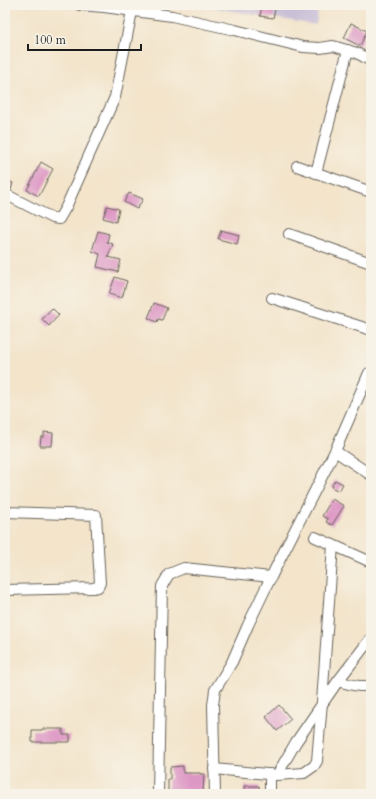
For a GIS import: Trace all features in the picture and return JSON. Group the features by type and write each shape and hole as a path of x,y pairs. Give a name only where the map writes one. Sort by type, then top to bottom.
{"street":[{"path":"80,5 132,10 172,16 303,47 320,48 333,46 357,53 371,60"},
{"path":"5,194 52,218 59,219 66,207 115,97 132,10"},
{"path":"316,173 348,50"},
{"path":"297,166 371,192"},
{"path":"288,234 371,263"},
{"path":"272,298 371,330"},
{"path":"215,794 213,705 215,690 232,662 271,577 335,451 369,373"},
{"path":"335,451 371,475"},
{"path":"5,512 96,515 100,583 98,587 93,588 5,590"},
{"path":"315,537 371,562"},
{"path":"214,769 274,774 304,773 314,766 317,761 334,546"},
{"path":"158,794 162,586 168,574 184,568 271,577"},
{"path":"270,794 274,774 322,702 371,638"},
{"path":"338,680 351,685 371,685"}],"shaded area":[{"path":"197,5 319,5 316,25"}],"building":[{"path":"262,5 276,5 273,18 260,16"},
{"path":"351,23 367,31 360,46 344,38"},
{"path":"41,162 53,169 39,196 27,190"},
{"path":"5,180 13,183 11,190 5,188"},
{"path":"129,193 143,199 137,209 124,202"},
{"path":"107,206 119,209 116,222 103,218"},
{"path":"221,230 239,235 237,244 218,239"},
{"path":"98,231 109,234 107,242 113,244 108,257 121,260 118,272 97,267 100,254 92,251"},
{"path":"115,277 127,281 122,298 109,294"},
{"path":"154,303 167,308 162,320 158,319 157,322 148,318"},
{"path":"52,308 59,315 49,326 42,319"},
{"path":"44,432 53,433 52,446 40,446 41,437 44,437"},
{"path":"335,480 343,484 339,491 331,487"},
{"path":"332,499 344,506 332,525 326,522 328,519 322,516"},
{"path":"279,705 291,719 277,731 266,717"},
{"path":"63,729 63,735 70,735 70,742 32,742 32,730"},
{"path":"183,766 183,773 204,774 203,793 168,794 170,767"},
{"path":"244,786 259,786 260,794 244,794"}]}
